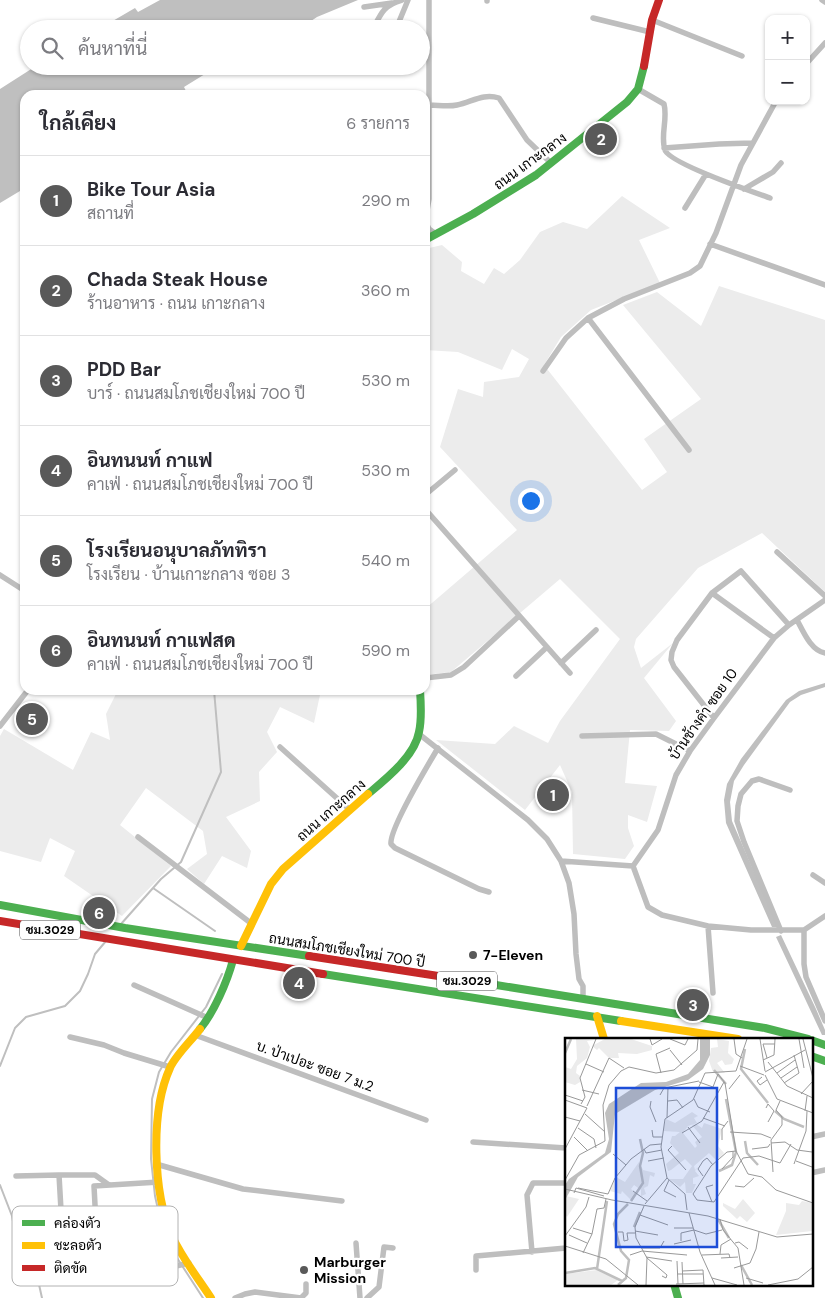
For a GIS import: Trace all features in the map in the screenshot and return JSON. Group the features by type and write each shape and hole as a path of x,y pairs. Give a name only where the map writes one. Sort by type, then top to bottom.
{"main road":[{"name":"ถนน เกาะกลาง","path":"430,237 519,187 628,102 641,82 652,20 659,0"},
{"name":"ถนน เกาะกลาง","path":"241,946 271,884 283,869 387,778 411,752 419,734 420,695"},
{"name":"ถนนสมโภชเชียงใหม่ 700 ปี","path":"0,905 125,928 765,1028 802,1038"},
{"name":"ถนนสมโภชเชียงใหม่ 700 ปี","path":"0,921 233,960 732,1038"},
{"path":"162,1206 155,1182 155,1134 166,1065 195,1035 208,1018 229,974 233,960"},
{"path":"597,1016 604,1038"},
{"name":"ถนนสมโภชเชียงใหม่ 700 ปี","path":"812,1041 825,1045"},
{"path":"812,1056 825,1061"},
{"path":"178,1249 185,1264 211,1298"}],"street":[{"path":"364,7 402,0"},
{"path":"400,20 408,0"},
{"path":"429,0 429,20"},
{"path":"377,20 380,13 393,2"},
{"path":"593,18 650,32"},
{"path":"652,20 742,56"},
{"path":"810,60 825,43"},
{"path":"427,75 427,90"},
{"path":"638,89 664,104 664,148 669,156 706,174 770,198"},
{"path":"430,105 457,105 481,97 492,96 499,98 527,140 551,163"},
{"path":"543,371 566,338 588,318 624,300 690,273 700,266 752,143 774,105"},
{"path":"664,148 752,143"},
{"path":"744,189 773,172 781,163"},
{"path":"685,208 706,174"},
{"path":"430,230 436,234"},
{"path":"710,244 825,285"},
{"path":"588,318 689,450"},
{"path":"430,491 455,470"},
{"path":"430,515 570,673"},
{"path":"777,552 825,598"},
{"path":"714,718 674,667 671,660 677,640 712,593 740,571 789,625"},
{"path":"0,575 20,588"},
{"path":"712,593 774,638"},
{"name":"บ้านช้างคำ ซอย 10","path":"633,866 658,830 676,775 690,751 774,638 825,598"},
{"path":"430,677 451,675 464,667 519,616"},
{"path":"797,620 814,648 825,653"},
{"path":"561,663 596,630"},
{"path":"516,676 546,647"},
{"path":"0,726 24,695"},
{"path":"419,734 536,826 562,861 569,882 574,914 579,979 583,986 582,998"},
{"path":"582,736 656,734 690,751"},
{"path":"280,748 350,810"},
{"path":"438,748 416,784 390,838 391,844 395,848 479,889 489,892"},
{"path":"781,931 744,842 738,821 738,806 741,794 752,781 759,779 790,790"},
{"path":"138,837 252,924"},
{"path":"562,861 633,866 648,907 662,915 708,926 781,931 804,930 825,916"},
{"path":"813,875 825,883"},
{"path":"708,926 713,993"},
{"path":"804,930 806,977 825,1021"},
{"path":"134,985 208,1018"},
{"name":"บ. ป่าเปอะ ซอย 7 ม.2","path":"195,1035 426,1120"},
{"path":"70,1038 104,1045 166,1065"},
{"path":"812,1137 825,1134"},
{"path":"474,1142 565,1148"},
{"path":"156,1164 242,1190 342,1201"},
{"path":"812,1173 825,1170"},
{"path":"16,1176 96,1175 109,1185"},
{"path":"59,1176 61,1206"},
{"path":"95,1206 94,1186 155,1182"},
{"path":"532,1252 527,1195 534,1182 565,1183"},
{"path":"356,1243 360,1298"},
{"path":"367,1298 379,1287 384,1247 393,1248"},
{"path":"476,1270 476,1256 565,1248"},
{"path":"178,1266 185,1264"},
{"path":"235,1298 255,1292 301,1298 306,1293 306,1284"}],"shaded area":[{"path":"160,0 358,0 312,20 114,20 135,8 138,12"},
{"path":"22,75 203,75 184,87 186,90 20,90 20,191 0,203 0,89"},
{"path":"622,196 670,228 639,240 660,283 591,310 561,337 544,365 642,490 667,472 644,439 701,399 623,305 657,292 701,326 719,286 825,320 825,592 762,533 698,568 636,639 634,647 641,668 673,643 644,678 676,721 669,731 630,730 625,783 657,786 647,822 628,815 628,828 634,846 625,859 573,854 572,792 560,765 525,810 436,740 495,744 514,726 548,743 560,721 620,639 560,579 451,672 430,674 430,605 517,530 440,447 458,389 483,397 484,382 519,377 529,359 512,349 502,370 458,352 430,350 430,248 442,245 462,262 461,271 484,284 494,268 504,274 520,260 540,232 563,222 587,229"},
{"path":"825,683 825,687 801,695 790,702 734,781 730,802 732,821 778,927 772,927 726,823 724,800 727,784 741,759 786,700 799,691"},
{"path":"116,695 320,695 314,723 280,707 267,732 277,752 259,772 260,801 226,817 251,851 247,868 222,856 204,884 187,869 207,854 203,831 146,788 120,825 171,866 122,916 64,876 75,851 50,838 41,862 0,851 0,736 4,729 73,770 91,732 110,740 106,714"},
{"path":"781,935 816,1009 825,1030 825,1035 822,1035 776,937"}],"waterway":[{"path":"121,924 161,879 181,862 221,772 214,695"},
{"path":"153,888 215,931"},
{"path":"0,1066 15,1028 26,1017 65,1006 80,991 95,954 106,941"},
{"path":"157,1206 151,1159 152,1099 159,1072 171,1052 206,1007 222,974"},
{"path":"0,1185 12,1216"},
{"path":"178,1259 203,1298"},
{"path":"39,1286 42,1298"}],"traffic: fast":[{"path":"430,237 473,214 536,175 627,102 638,89 644,66"},
{"path":"368,794 399,766 412,750 421,722 420,695"},
{"path":"0,905 125,928 309,956"},
{"path":"200,1029 220,996 233,960"},
{"path":"323,974 621,1021"},
{"path":"490,984 765,1028 804,1038"},
{"path":"812,1040 825,1045"},
{"path":"812,1056 825,1061"},
{"path":"675,1286 678,1298"}],"traffic: slow":[{"path":"241,946 271,884 283,869 368,794"},
{"path":"597,1016 604,1038"},
{"path":"621,1021 732,1038"},
{"path":"163,1206 156,1152 159,1107 172,1063 200,1029"},
{"path":"178,1248 211,1298"}],"traffic: jam":[{"path":"644,66 652,20 659,0"},
{"path":"0,921 323,974"},
{"path":"309,956 490,984"}],"place":[{"name":"Chada Steak House","path":"601,139"},
{"name":"โรงเรียนอนุบาลภัททิรา","path":"32,719"},
{"name":"Bike Tour Asia","path":"553,795"},
{"name":"อินทนนท์ กาแฟสด","path":"99,913"},
{"name":"7-Eleven","path":"473,955"},
{"name":"อินทนนท์ กาแฟ","path":"299,983"},
{"name":"PDD Bar","path":"693,1005"},
{"name":"Marburger Mission","path":"304,1270"}]}
